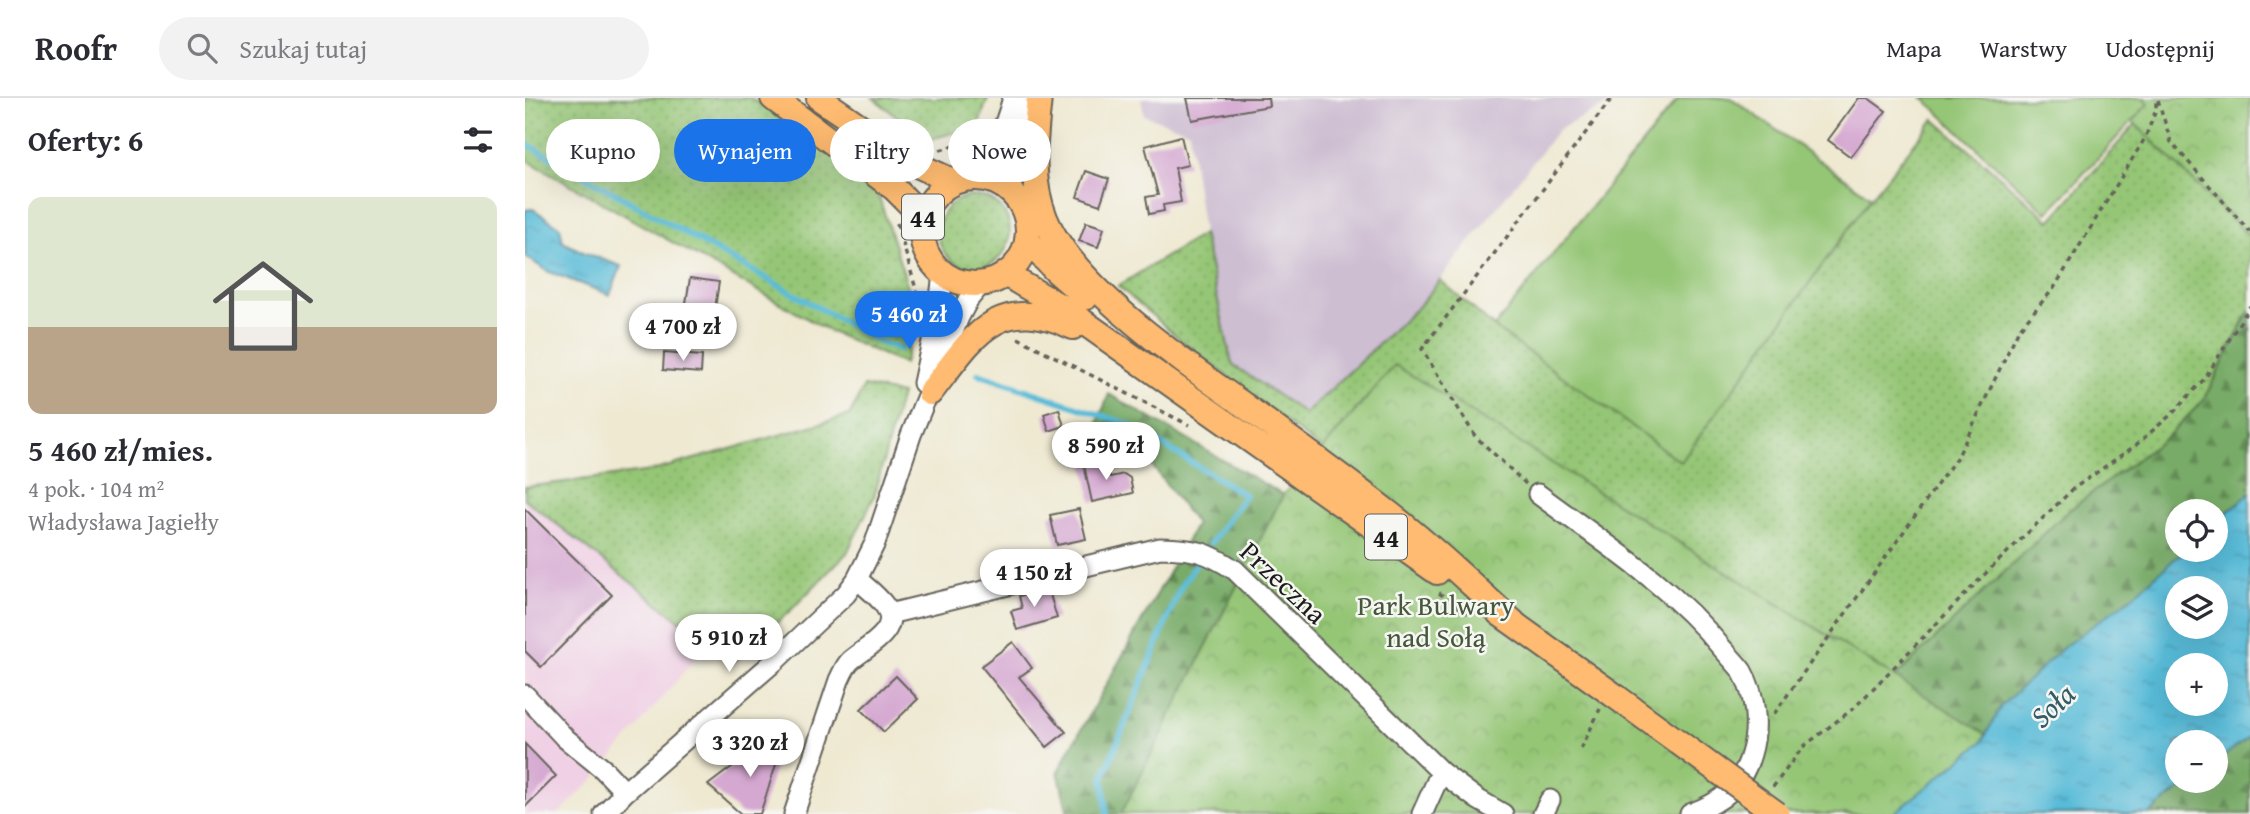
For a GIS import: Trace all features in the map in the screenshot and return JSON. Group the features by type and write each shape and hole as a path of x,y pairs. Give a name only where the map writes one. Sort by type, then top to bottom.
{"main road":[{"name":"44","path":"773,98 894,188 923,216"},
{"name":"44","path":"820,98 913,163 948,175"},
{"path":"1039,98 1033,167 1045,218 1075,265 1163,347"},
{"name":"44","path":"957,182 940,190 923,216 924,248 943,274 955,280 982,284"},
{"name":"44","path":"991,182 1007,189"},
{"path":"982,284 1005,274 1023,253 1027,240 1028,225 1024,212 1007,189"},
{"name":"44","path":"1027,240 1055,270 1115,319 1163,347 1392,516 1608,702 1773,803"},
{"name":"44","path":"1005,274 1065,309 1143,362 1366,523 1513,622"},
{"path":"929,393 976,334 996,321 1024,313 1062,322 1143,362"}],"street":[{"path":"1004,119 1013,98"},
{"path":"1007,189 1031,98"},
{"path":"911,435 938,314 943,274"},
{"path":"604,814 625,792 776,660 846,594 857,579 875,544 911,435 959,317 968,300 982,284"},
{"path":"1538,494 1657,583 1704,625 1742,672 1752,697 1756,722 1754,742 1741,777 1732,789 1716,804 1690,814"},
{"name":"Przeczna","path":"889,614 1160,548 1190,549 1212,555 1235,570 1441,772 1477,799 1503,814"},
{"path":"794,814 838,680 848,663 880,639 885,632 889,614 885,606 857,579"},
{"path":"525,695 565,738 603,769 625,792"},
{"path":"1422,814 1441,772"}],"path":[{"path":"1538,494 1475,436 1422,349 1612,98"},
{"path":"2156,98 2171,142 2250,232"},
{"path":"1754,742 1959,454 2019,329 2054,288 2145,138 2156,110 2156,98"},
{"path":"1773,803 1803,747 1854,708 1989,570 2073,489 2136,445 2173,414 2206,377 2250,306"},
{"path":"1581,749 1608,702"}],"shaded area":[{"path":"1141,98 1620,98 1558,130 1420,305 1305,414 1232,364 1203,234 1189,131 1144,115"},
{"path":"525,499 708,643 594,779 558,814 525,814"}],"green space":[{"path":"525,98 751,98 781,119 674,119 674,182 816,182 816,144 830,153 830,182 871,182 875,185 917,315 904,364 831,332 566,182 660,182 660,119 546,119 546,171 525,159"},
{"path":"873,98 988,98 980,119 948,119 948,134 934,138 934,119 900,119"},
{"path":"1679,98 1731,98 1871,197 1681,462 1494,327"},
{"path":"1923,98 2143,98 2149,103 2047,213"},
{"path":"2109,98 2250,98 2250,237"},
{"path":"2250,98 2250,310 2203,401 2168,436 1819,749 1623,684 1182,341 1118,286 1203,234 1232,364 1305,414 1420,305 1440,280 1494,327 1681,461 1871,197 1934,119 2050,221 2154,103"},
{"path":"974,196 994,202 1004,212 1010,232 1004,252 994,262 974,268 954,262 944,252 938,232 944,212 954,202"},
{"path":"2250,310 2250,493 2228,512 2228,499 2165,499 2165,562 2171,562 2129,599 1982,742 1819,750 2068,511 2168,436 2203,401"},
{"name":"Park Bulwary nad Sołą","path":"1395,365 2114,814 1121,814 1283,495"},
{"path":"864,386 901,394 874,497 847,553 790,611 731,664 525,499 525,487 652,471 850,415"},
{"path":"1109,394 1283,495 1121,814 1068,814 1058,771 1196,524 1150,463 1093,435"},
{"path":"2250,736 2250,814 2149,814 2176,793 2228,793 2228,753"}],"water":[{"path":"533,209 560,227 563,242 621,266 610,295 547,271 525,256 525,210"},
{"name":"Soła","path":"2250,493 2250,736 2228,753 2228,730 2165,730 2165,793 2176,793 2149,814 1893,814 1982,742 2001,706 2065,646 2129,599 2171,562 2228,562 2228,512"}],"building":[{"path":"1187,98 1268,98 1269,106 1192,120"},
{"path":"1859,98 1868,98 1886,111 1851,157 1828,140"},
{"path":"1181,136 1188,165 1175,168 1181,202 1163,205 1164,211 1149,214 1146,197 1158,195 1145,146"},
{"path":"1086,171 1109,179 1100,205 1077,197"},
{"path":"1086,222 1104,228 1098,247 1079,241"},
{"path":"690,278 719,282 715,308 706,307 705,312 685,309"},
{"path":"664,353 702,356 701,373 663,370"},
{"path":"1059,409 1064,426 1049,431 1044,414"},
{"path":"1106,459 1110,477 1124,474 1130,478 1133,493 1092,502 1084,465"},
{"path":"525,509 612,595 541,667 525,651"},
{"path":"1079,509 1086,539 1057,545 1050,515"},
{"path":"1048,588 1057,618 1017,630 1011,611 1022,608 1019,596"},
{"path":"1013,642 1032,668 1019,677 1066,732 1047,747 981,666"},
{"path":"896,676 918,699 884,732 861,709"},
{"path":"774,735 782,746 760,814 741,814 708,785"},
{"path":"525,744 556,776 525,807"}],"waterway":[{"path":"525,143 883,344 900,349"},
{"path":"978,374 1128,424 1245,495 1211,543"},
{"path":"1107,814 1103,778 1180,588 1197,562"}]}
